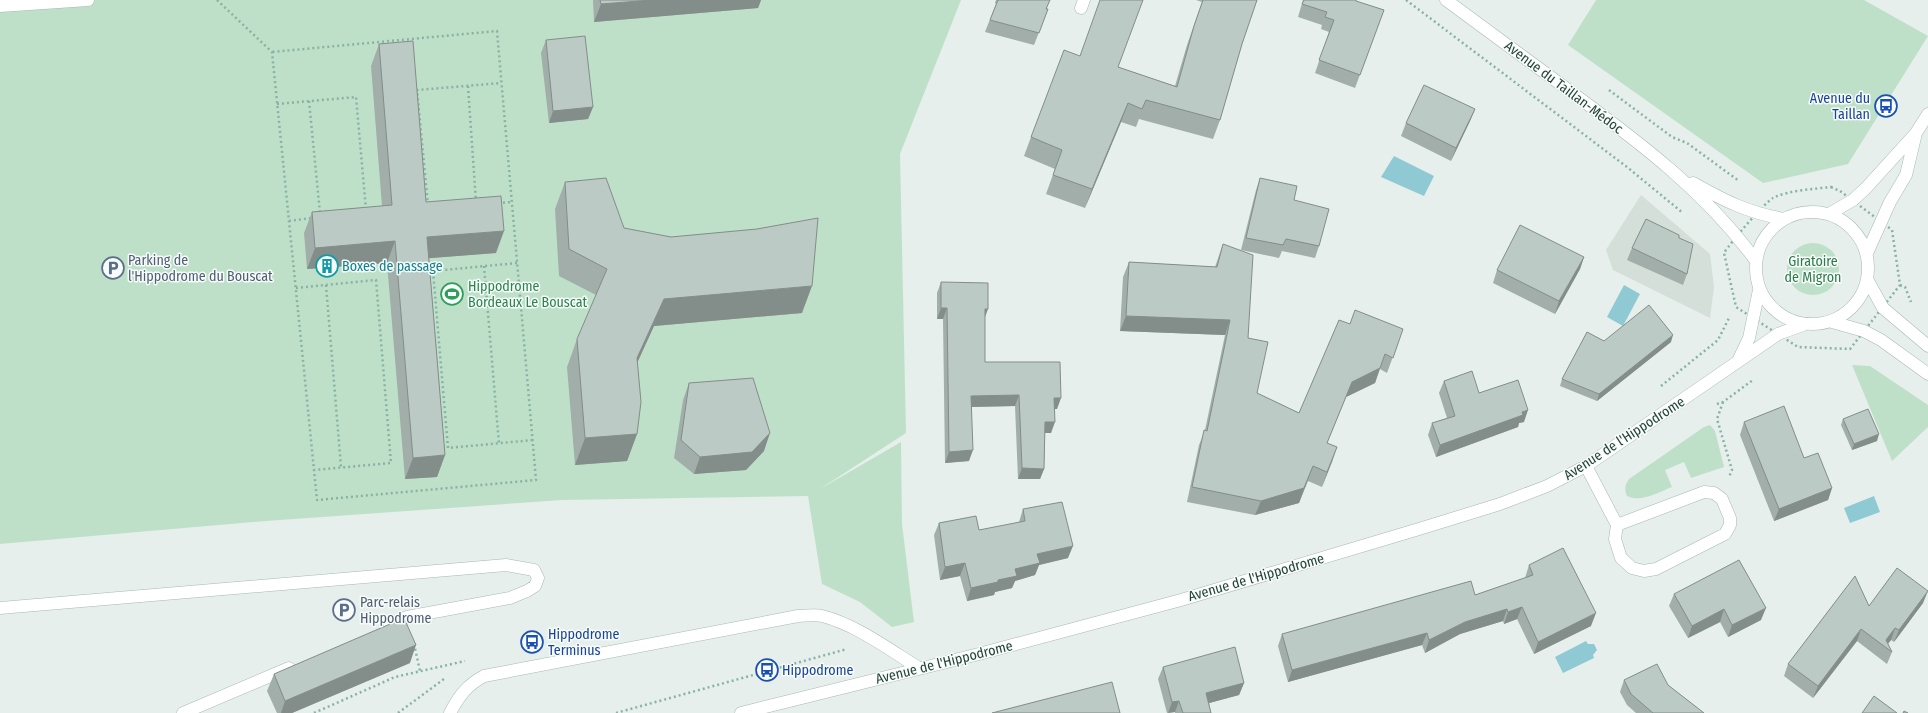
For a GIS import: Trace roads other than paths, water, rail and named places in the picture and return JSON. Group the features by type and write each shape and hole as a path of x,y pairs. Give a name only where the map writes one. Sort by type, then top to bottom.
{"street":[{"path":"0,6 88,0"},
{"name":"Avenue du Taillan-Médoc","path":"1446,0 1600,113 1679,175 1724,220 1756,261"},
{"path":"1829,214 1853,200 1916,133 1928,114"},
{"path":"1867,253 1890,202 1906,175 1916,133"},
{"name":"Avenue du Taillan-Médoc","path":"1679,175 1727,202 1757,214 1784,219"},
{"path":"1814,212 1829,214 1842,220 1853,229 1861,240 1867,253 1869,267 1868,281 1860,298 1848,312 1832,322 1818,325 1803,325 1789,320 1777,313 1766,303 1756,276 1756,261 1760,244 1770,230 1784,219 1798,214 1814,212"},
{"path":"1868,281 1883,308 1928,346"},
{"name":"Avenue de l'Hippodrome","path":"1737,362 1749,338 1760,290"},
{"path":"1832,322 1864,331 1881,340 1928,374"},
{"name":"Avenue de l'Hippodrome","path":"741,713 987,652 1181,600 1419,530 1547,486 1586,466 1778,334 1803,325"},
{"path":"1586,466 1617,525 1615,539 1621,558 1632,568 1644,571 1656,569 1725,534 1730,526 1730,518 1722,499 1714,493 1704,492 1617,525"},
{"path":"0,608 506,565 534,570 538,578 535,586 527,592 510,598 407,617 378,630"},
{"path":"450,713 461,694 471,683 484,676 798,616 821,616 836,621 869,638 920,668"},
{"path":"183,713 298,664"}],"water":[{"path":"1394,156 1434,176 1424,196 1381,177"},
{"path":"1624,285 1640,294 1623,326 1607,317"},
{"path":"1874,496 1880,512 1850,523 1844,508"},
{"path":"1586,641 1588,644 1594,644 1597,650 1593,655 1594,658 1563,673 1555,657"}],"place":[{"name":"Avenue du Taillan","path":"1886,106"},
{"name":"Boxes de passage","path":"327,266"},
{"name":"Parking de l'Hippodrome du Bouscat","path":"113,268"},
{"name":"Hippodrome Bordeaux Le Bouscat","path":"452,294"},
{"name":"Parc-relais Hippodrome","path":"344,610"},
{"name":"Hippodrome Terminus","path":"532,642"},
{"name":"Hippodrome","path":"767,670"}],"park label":[{"name":"Giratoire de Migron","path":"1813,270"}]}
